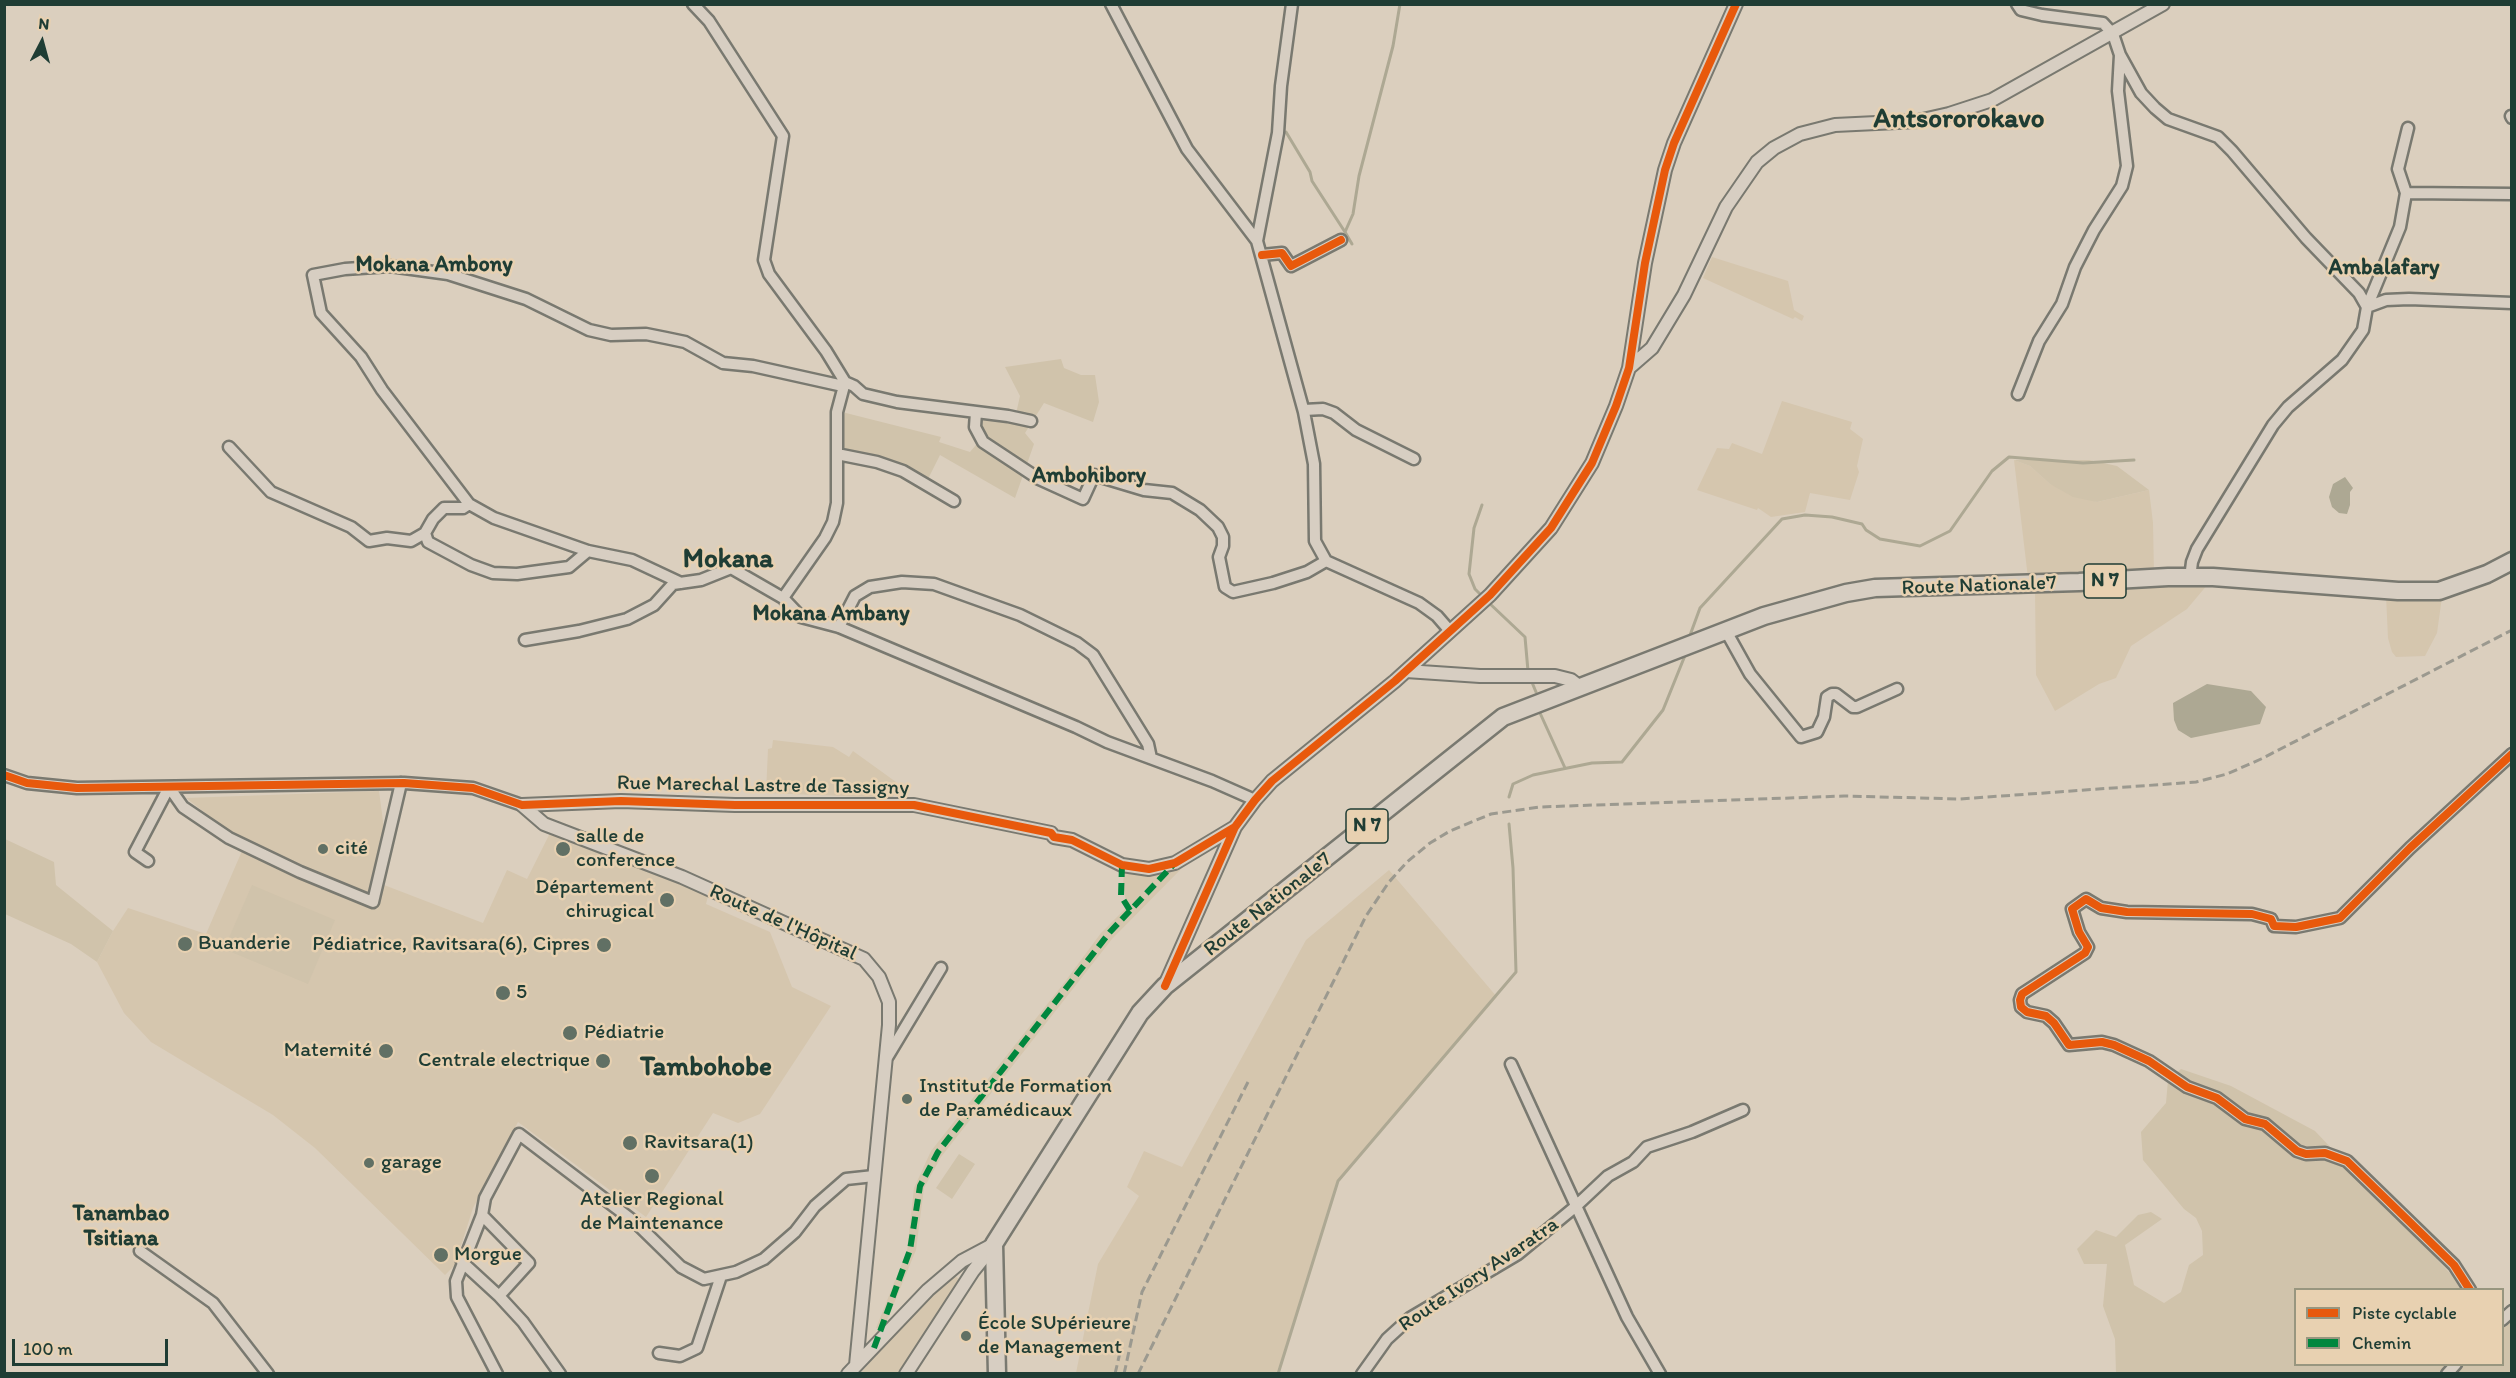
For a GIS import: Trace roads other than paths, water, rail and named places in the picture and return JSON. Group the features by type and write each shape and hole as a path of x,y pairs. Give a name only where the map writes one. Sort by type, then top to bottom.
{"main road":[{"name":"Route Nationale7","path":"1165,986 1503,717 1726,631 1811,601 1875,588 2190,578 2291,582 2398,591 2439,591 2487,574 2511,561"},
{"name":"N 7","path":"994,1244 1140,1014 1165,986"},
{"path":"994,1244 997,1374"}],"street":[{"path":"693,4 709,21 783,136 764,261 769,274 826,351 844,384 837,412 837,503 833,522 825,538 783,597"},
{"path":"1111,4 1187,149 1257,241 1305,414 1314,464 1315,541 1326,561 1419,603 1437,616 1450,631"},
{"path":"1257,241 1278,133 1281,86 1292,4"},
{"path":"1165,986 1235,827 1255,800 1272,781 1406,671 1490,595 1551,528 1592,463 1629,368 1645,263 1665,170 1674,143 1736,4"},
{"path":"2017,4 2021,10 2042,15 2103,23 2113,34 2120,55 2141,93 2168,119 2218,137 2306,238 2358,293 2367,307"},
{"path":"1629,368 1652,348 1684,295 1726,207 1757,162 1774,148 1800,134 1835,124 1918,121 1992,100 2163,4"},
{"path":"2018,394 2039,341 2062,304 2075,267 2094,230 2122,186 2127,166 2118,91 2120,55"},
{"path":"2190,578 2192,562 2197,549 2278,418 2352,347 2363,330 2367,307 2400,227 2406,193 2398,169 2408,128"},
{"path":"2406,193 2511,194"},
{"path":"1262,255 1282,253 1291,266 1341,240"},
{"path":"681,582 632,560 588,551 494,518 469,504 381,390 361,357 321,313 314,275 345,269 390,266 448,274 526,299 589,330 611,335 646,334 686,342 723,363 753,366 854,386 863,394 897,402 1031,421"},
{"path":"2367,307 2386,300 2409,299 2511,303"},
{"path":"1305,414 1323,409 1334,413 1356,430 1414,459"},
{"path":"976,412 975,427 984,442 1039,479 1083,499 1094,475 1144,490 1172,493 1200,510 1218,527 1222,537 1223,546 1219,557 1225,587 1233,592 1307,572 1326,561"},
{"path":"229,447 272,492 351,527 369,540 387,538 411,541 425,533 433,519 444,508 463,508 469,504"},
{"path":"837,454 878,462 903,471 954,501"},
{"path":"425,533 428,542 471,565 493,573 517,574 569,567 588,551"},
{"path":"525,640 627,619 654,605 673,584 700,580 732,568 783,597 801,617 839,627 1107,742 1255,800"},
{"path":"839,627 855,596 870,587 902,582 934,584 1020,615 1077,643 1094,655 1148,744 1150,758"},
{"path":"1726,631 1750,674 1802,737 1817,732 1824,717 1827,697 1832,694 1836,694 1853,707 1857,707 1898,689"},
{"path":"1406,671 1480,676 1555,676 1571,680 1580,687"},
{"path":"2469,1288 2454,1265 2347,1161 2325,1153 2306,1154 2297,1151 2265,1124 2245,1119 2217,1098 2187,1087 2149,1061 2114,1045 2102,1042 2069,1045 2054,1023 2046,1016 2027,1012 2021,1007 2020,1000 2022,994 2085,953 2088,947 2079,932 2072,909 2086,899 2101,908 2127,912 2252,914 2271,919 2274,926 2296,927 2340,918 2410,848 2511,754"},
{"path":"4,775 27,783 77,788 400,783 473,788 522,805"},
{"path":"169,787 183,807 229,838 300,872 373,902 400,783"},
{"path":"148,861 135,852 169,787"},
{"name":"Rue Marechal Lastre de Tassigny","path":"522,805 621,801 735,805 914,805 1072,840 1122,865 1149,869 1175,863 1235,827"},
{"name":"Route de l'Hôpital","path":"522,805 544,824 682,877 864,959 879,977 889,1002 888,1056 852,1369"},
{"path":"888,1056 941,968"},
{"path":"1511,1064 1575,1208 1627,1317 1660,1374"},
{"name":"Route Ivory Avaratra","path":"1362,1374 1387,1339 1410,1318 1518,1254 1575,1208 1608,1176 1633,1162 1647,1147 1692,1132 1743,1110"},
{"path":"497,1374 457,1297 456,1281 482,1215 485,1198 519,1134 636,1223 681,1267 704,1279 736,1272 764,1259 795,1232 815,1206 846,1179 874,1176"},
{"path":"482,1215 529,1263 499,1296"},
{"path":"852,1369 928,1290 962,1261 994,1244"},
{"path":"906,1374 973,1271 994,1244"},
{"path":"140,1251 213,1303 267,1374"},
{"path":"462,1262 523,1322 560,1374"},
{"path":"659,1353 680,1356 697,1348 721,1276"}],"waterway":[{"path":"1352,244 1345,232 1353,214 1359,176 1393,46 1400,4"},
{"path":"1286,132 1310,172 1312,181 1345,232"},
{"path":"1689,638 1700,608 1782,519 1805,515 1832,517 1862,524 1866,530 1880,539 1920,546 1950,531 1992,471 2009,457 2083,463 2134,460"},
{"path":"1482,505 1474,528 1469,574 1475,589 1483,597"},
{"path":"1487,601 1525,637 1528,671"},
{"path":"1509,797 1513,784 1533,775 1592,763 1622,762 1663,710 1686,653"},
{"path":"1531,680 1536,692"},
{"path":"1540,713 1565,768"},
{"path":"1278,1374 1338,1181 1516,972 1513,868 1509,824"}],"railway":[{"path":"1138,1374 1366,916 1389,882 1407,862 1430,843 1450,831 1491,814 1540,807 1844,796 1960,799 2196,782 2227,774 2261,759 2512,630"},
{"path":"1124,1374 1142,1292 1248,1082"},
{"path":"1115,1374 1121,1348"}],"place":[{"name":"cité","path":"323,849"},
{"name":"salle de conference","path":"563,849"},
{"name":"Département chirugical","path":"667,900"},
{"name":"Buanderie","path":"185,944"},
{"name":"Pédiatrice, Ravitsara(6), Cipres","path":"604,945"},
{"name":"5","path":"503,993"},
{"name":"Pédiatrie","path":"570,1033"},
{"name":"Maternité","path":"386,1051"},
{"name":"Centrale electrique","path":"603,1061"},
{"name":"Institut de Formation de Paramédicaux","path":"907,1099"},
{"name":"Ravitsara(1)","path":"630,1143"},
{"name":"garage","path":"369,1163"},
{"name":"Atelier Regional de Maintenance","path":"652,1176"},
{"name":"Morgue","path":"441,1255"},
{"name":"École SUpérieure de Management","path":"966,1336"}],"district":[{"name":"Antsororokavo","path":"1959,120"},
{"name":"Mokana Ambony","path":"434,265"},
{"name":"Ambalafary","path":"2384,268"},
{"name":"Ambohibory","path":"1089,476"},
{"name":"Mokana","path":"728,560"},
{"name":"Mokana Ambany","path":"831,614"},
{"name":"Tambohobe","path":"706,1068"},
{"name":"Tanambao Tsitiana","path":"121,1226"}]}
